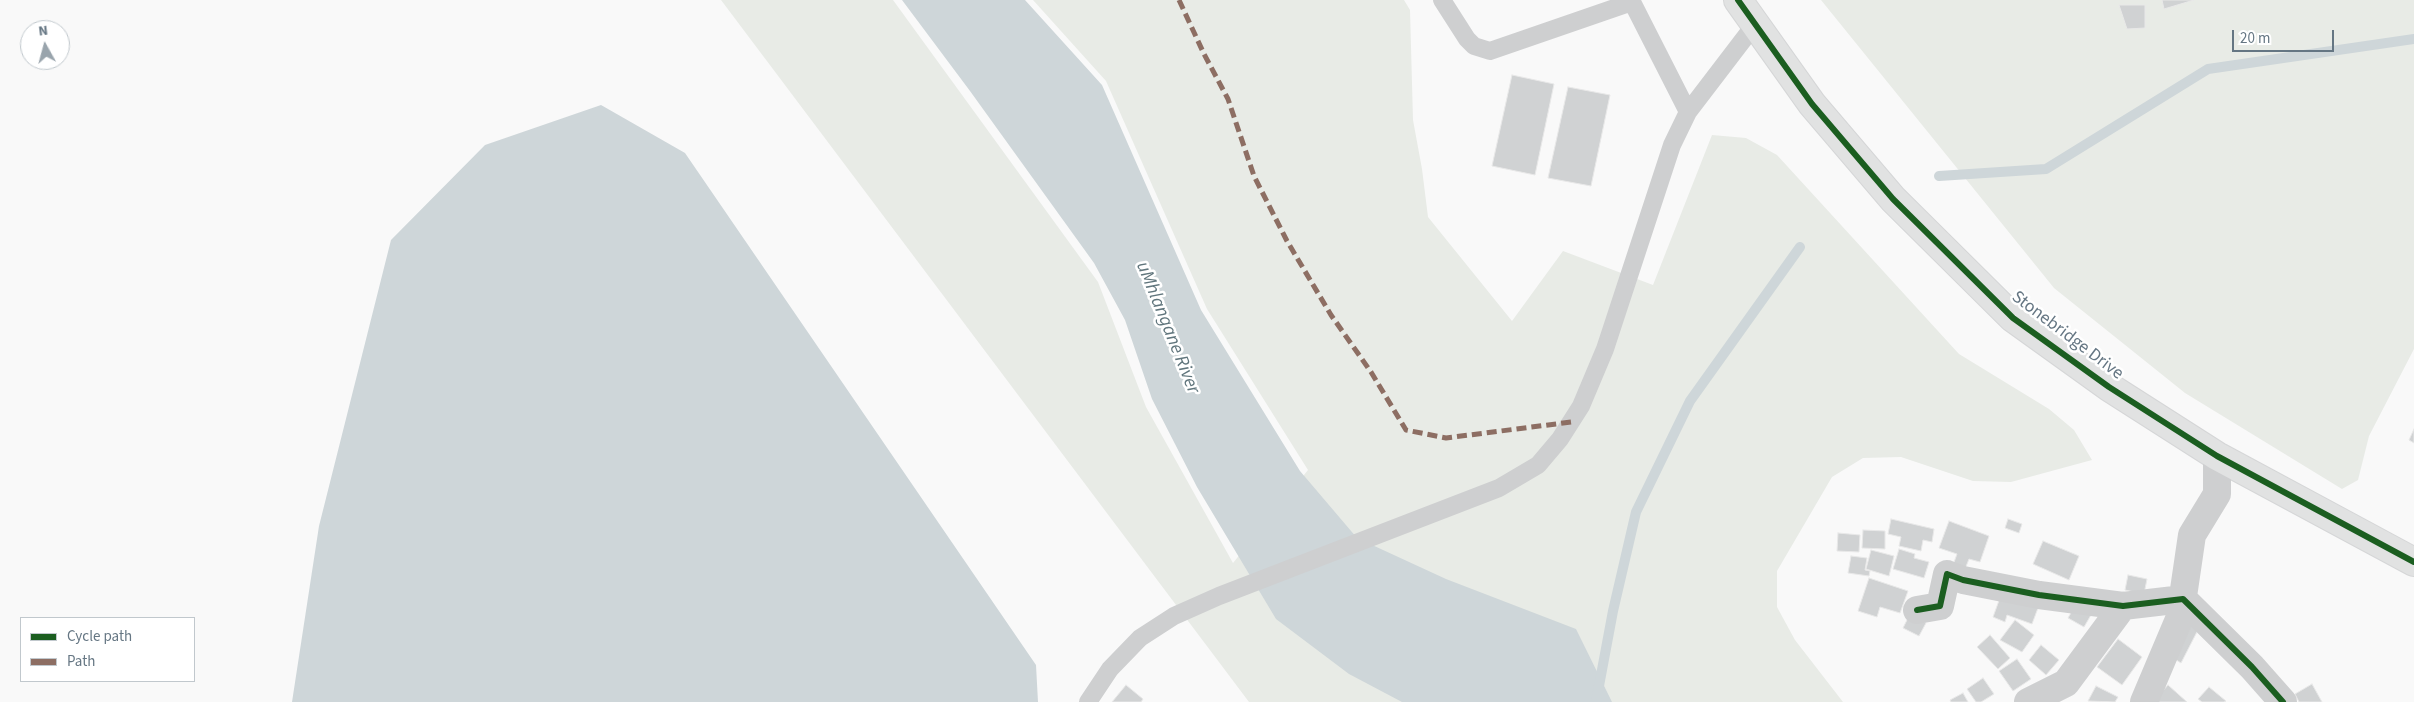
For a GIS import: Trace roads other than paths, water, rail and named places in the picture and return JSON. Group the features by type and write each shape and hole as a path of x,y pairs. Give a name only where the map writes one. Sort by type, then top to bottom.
{"street":[{"name":"Stonebridge Drive","path":"1738,0 1812,104 1893,199 2013,318 2108,387 2217,456 2414,562"},
{"path":"2144,702 2180,617 2192,535 2217,494 2217,456"},
{"path":"1917,610 1940,606 1948,574 1963,580 2039,595 2123,606 2182,599"},
{"path":"2182,599 2252,667 2283,702"},
{"path":"2028,702 2066,684 2123,606"}],"lane":[{"path":"1442,0 1467,39 1474,46 1490,51 1632,1 1688,112"},
{"path":"1088,702 1110,669 1140,638 1174,616 1219,596 1499,488 1538,465 1560,439 1581,406 1605,349 1672,145 1688,112 1756,23"}],"water":[{"name":"uMhlangane River","path":"902,0 1025,0 1102,85 1201,310 1300,471 1357,538 1446,579 1576,629 1612,702 1402,702 1349,674 1276,619 1197,487 1152,399 1125,320 1094,263"},
{"path":"601,105 685,153 1036,665 1038,702 292,702 319,526 391,240 485,145"}],"waterway":[{"path":"1939,176 2046,169 2208,69 2414,39"},
{"path":"1596,702 1613,611 1636,512 1690,401 1800,247"}]}
